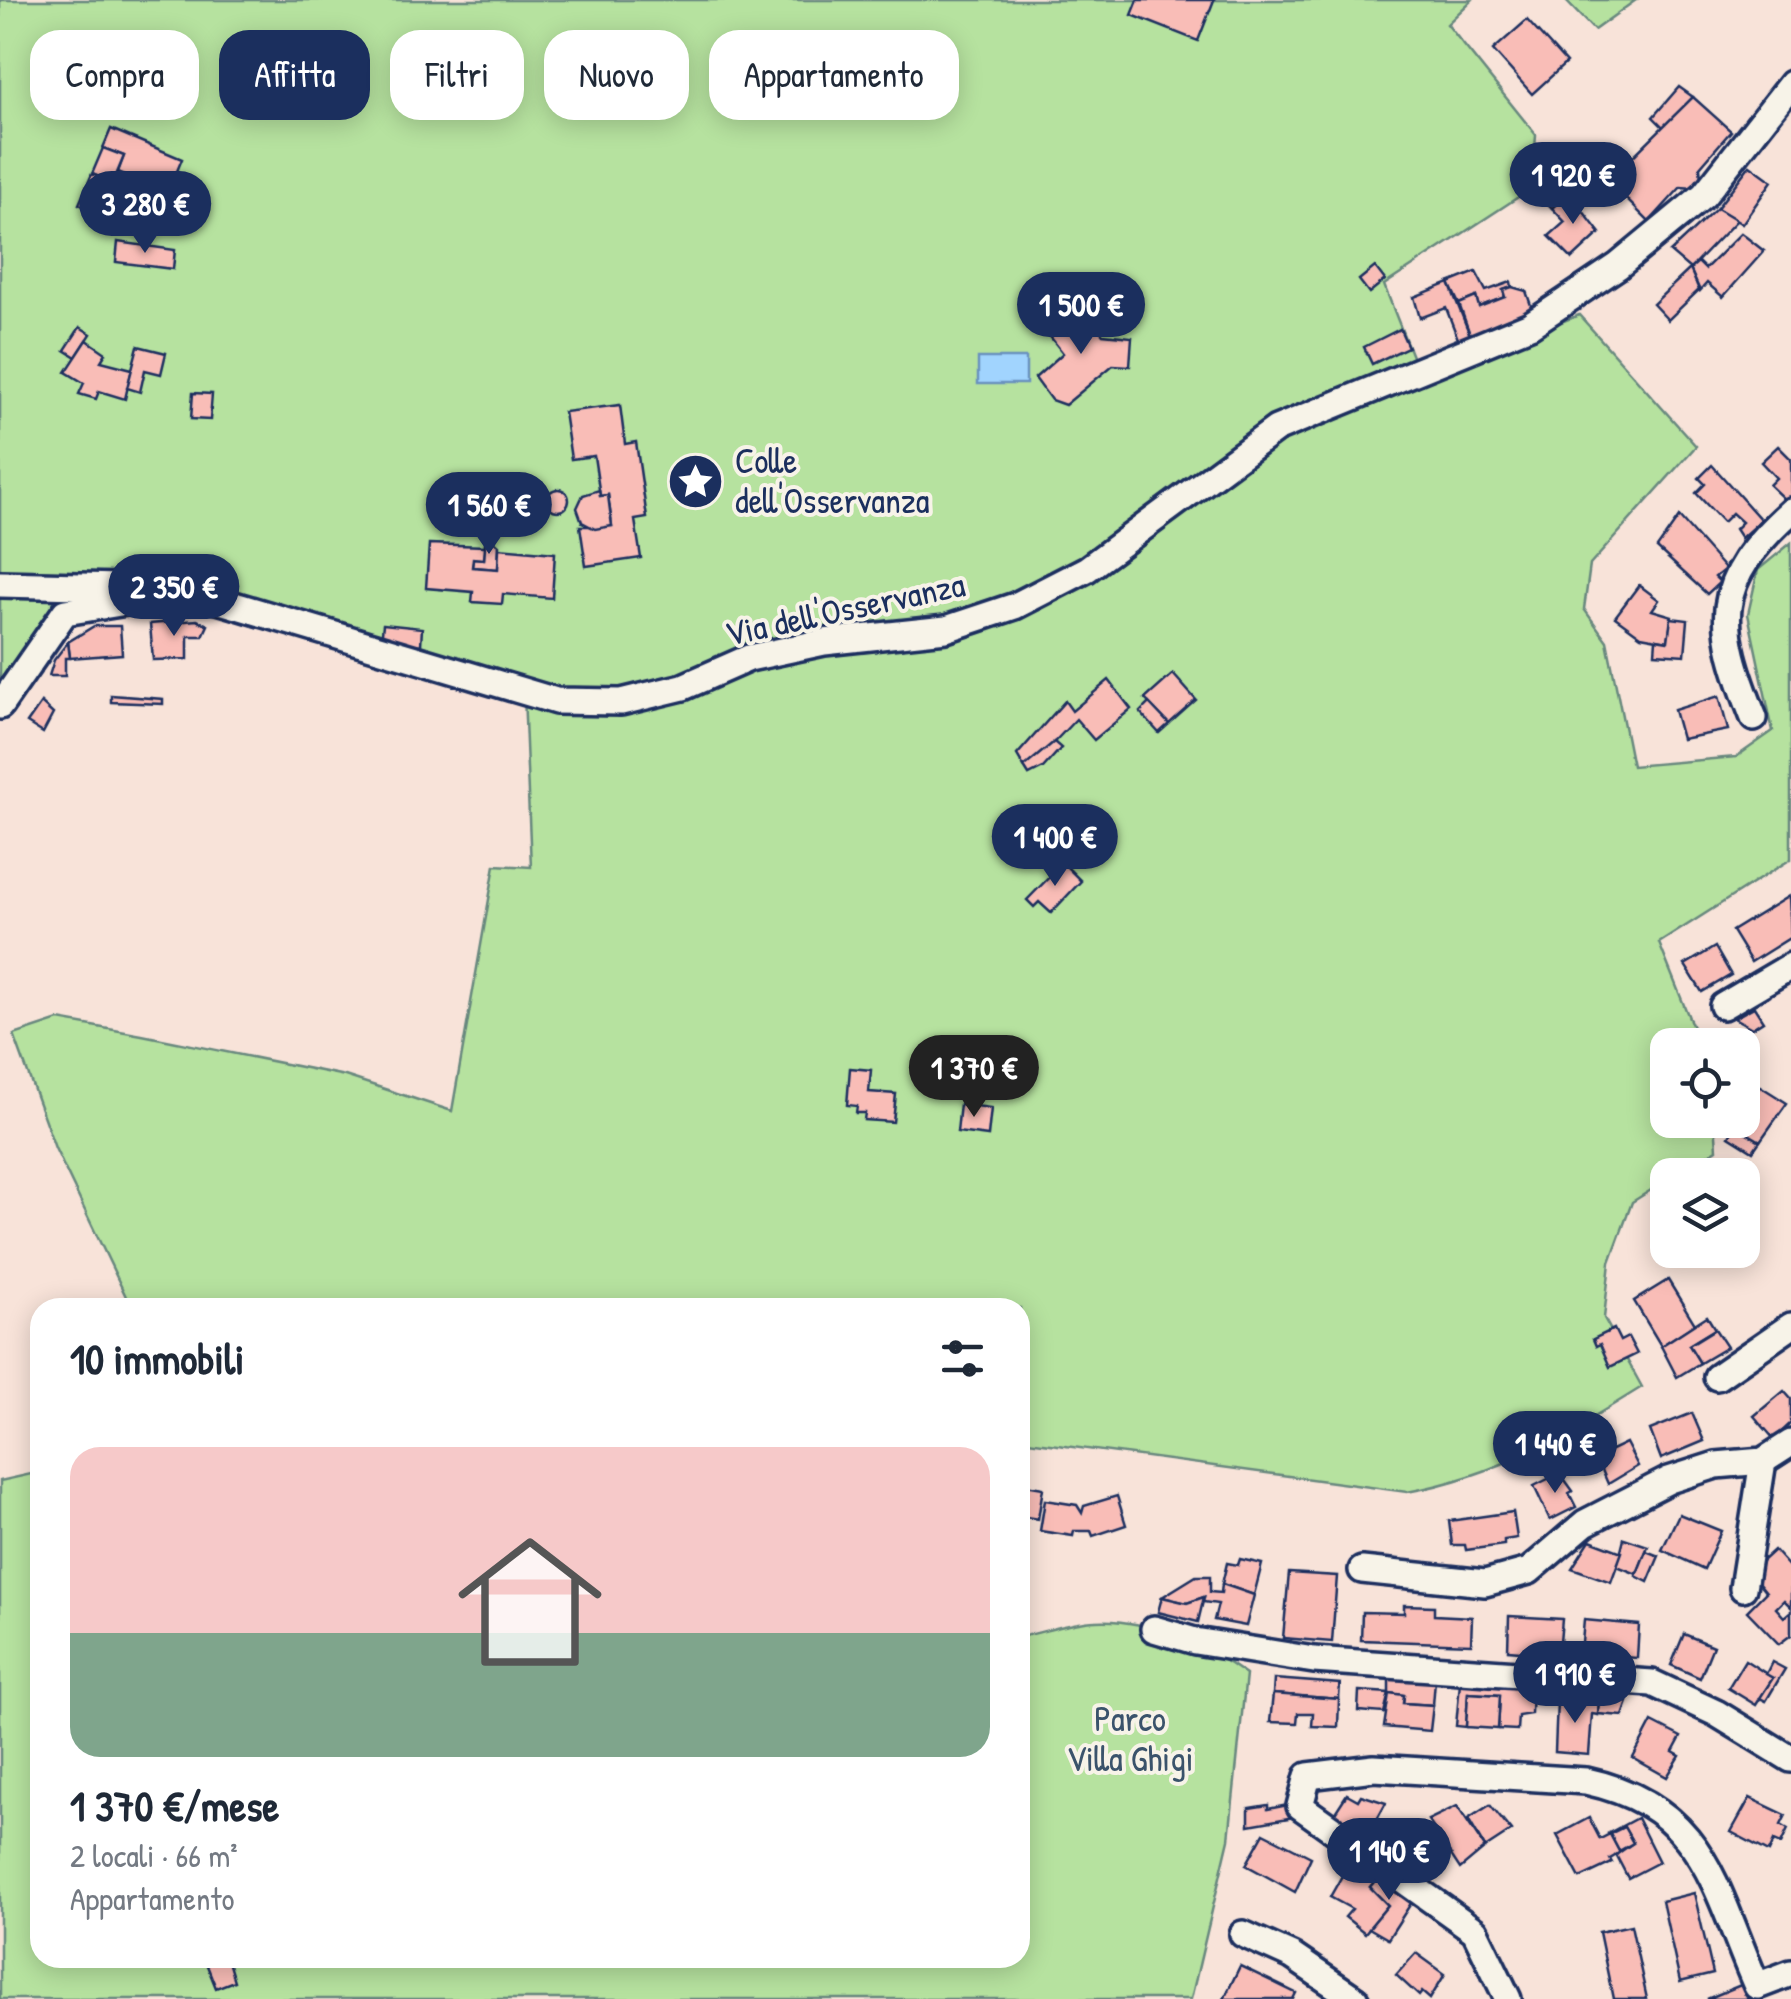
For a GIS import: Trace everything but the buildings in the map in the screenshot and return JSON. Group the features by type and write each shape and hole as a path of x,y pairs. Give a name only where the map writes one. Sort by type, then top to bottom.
{"street":[{"name":"Via dell'Osservanza","path":"0,584 160,588 232,604 556,700 621,702 683,687 749,658 824,642 946,629 1014,606 1087,569 1276,430 1530,325 1618,266 1704,195 1791,84"},
{"path":"1754,718 1729,656 1726,609 1737,572 1758,541 1791,511"},
{"path":"0,706 65,612 141,600 160,588"},
{"path":"1723,1006 1791,966"},
{"path":"1717,1378 1791,1326"},
{"path":"1362,1570 1484,1583 1529,1571 1585,1522 1670,1480 1716,1465 1763,1461 1791,1443"},
{"path":"1743,1588 1763,1461"},
{"path":"1154,1629 1195,1641 1314,1660 1652,1684 1716,1713 1791,1759"},
{"path":"1508,1999 1476,1931 1300,1806 1308,1776 1374,1768 1586,1780 1612,1786 1660,1810 1688,1835 1715,1882 1757,1986 1791,1973"},
{"path":"1243,1934 1292,1956 1356,1999"}],"green space":[{"path":"0,0 1472,0 1447,24 1536,135 1532,188 1384,285 1420,377 1579,315 1696,446 1590,565 1584,609 1607,641 1632,766 1736,757 1773,731 1748,614 1758,570 1791,543 1791,859 1659,943 1693,1028 1650,1028 1650,1138 1716,1138 1717,1149 1702,1158 1650,1158 1650,1191 1632,1202 1610,1262 1604,1318 1642,1387 1530,1452 1472,1475 1407,1492 1030,1441 1030,1298 127,1298 55,1148 14,1035 59,1020 345,1076 452,1111 495,865 531,867 524,694 167,591 75,605 0,718"},
{"path":"1565,0 1636,0 1594,30"},
{"name":"Parco Villa Ghigi","path":"30,1474 30,1968 1030,1968 1030,1635 1077,1623 1115,1621 1175,1636 1246,1675 1229,1839 1191,1999 0,1999 0,1481"}],"water":[{"path":"978,358 1026,358 1026,384 978,384"}],"place":[{"name":"Colle dell'Osservanza","path":"696,481"}]}
